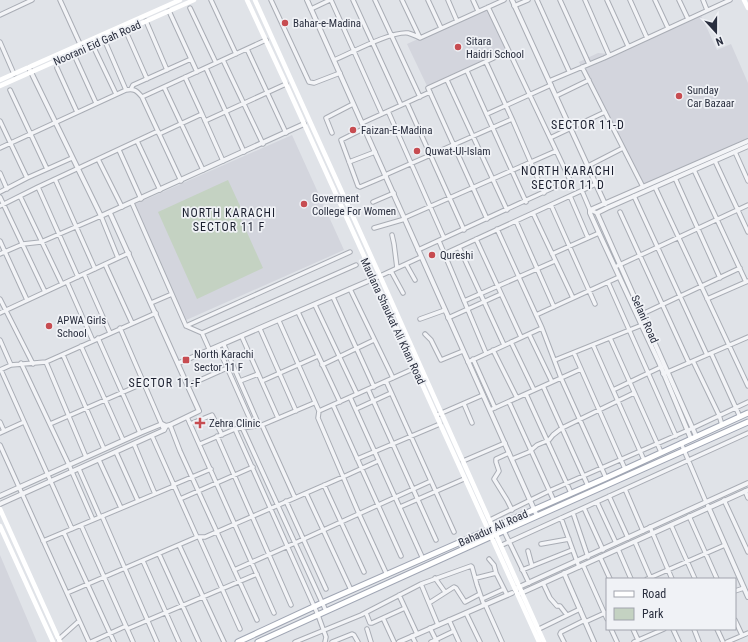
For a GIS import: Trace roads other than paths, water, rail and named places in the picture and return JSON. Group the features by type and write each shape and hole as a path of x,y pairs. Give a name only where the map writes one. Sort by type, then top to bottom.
{"main road":[{"name":"Noorani Eid Gah Road","path":"0,86 80,44 180,0"},
{"name":"Noorani Eid Gah Road","path":"0,80 14,74 30,70 194,0"},
{"name":"Maulana Shaukat Ali Khan Road","path":"247,0 415,368 464,461 502,545 516,590"},
{"name":"Maulana Shaukat Ali Khan Road","path":"255,0 380,276 439,414 440,424 490,537 544,642"},
{"path":"744,0 748,8"},
{"name":"Bahadur Ali Road","path":"238,642 748,413"},
{"name":"Bahadur Ali Road","path":"258,642 748,422"},
{"path":"0,509 60,641"},
{"path":"0,526 52,642"},
{"name":"Maulana Shaukat Ali Khan Road","path":"520,594 538,642"}],"street":[{"path":"0,14 23,2 32,0"},
{"path":"60,0 80,44"},
{"path":"211,0 236,54"},
{"path":"271,0 311,83 340,73"},
{"path":"307,0 537,516"},
{"path":"311,9 330,0 382,114"},
{"path":"353,0 401,105"},
{"path":"375,0 420,97"},
{"path":"402,0 420,38"},
{"path":"428,0 441,28"},
{"path":"448,0 457,21"},
{"path":"473,0 478,11"},
{"path":"334,60 392,36 407,33 420,38 504,0"},
{"path":"512,0 606,206"},
{"path":"514,6 528,0"},
{"path":"537,0 569,72"},
{"path":"560,0 589,64"},
{"path":"585,0 609,55"},
{"path":"607,0 628,46"},
{"path":"630,0 647,38"},
{"path":"655,0 668,28"},
{"path":"679,0 688,19"},
{"path":"703,0 707,10"},
{"path":"487,114 530,95 569,72 647,38 723,1 730,0"},
{"path":"418,250 526,202 570,180 488,7"},
{"path":"190,8 216,63"},
{"path":"169,11 197,72"},
{"path":"146,21 167,70"},
{"path":"128,36 147,79"},
{"path":"104,39 126,90"},
{"path":"142,97 266,40"},
{"path":"0,42 14,74"},
{"path":"247,49 286,133"},
{"path":"95,50 116,94"},
{"path":"487,219 428,88 509,51"},
{"path":"76,59 96,103"},
{"path":"132,89 133,85 191,59"},
{"path":"224,60 262,144"},
{"path":"486,62 544,193"},
{"path":"582,67 643,187"},
{"path":"57,68 77,112"},
{"path":"206,68 244,152"},
{"path":"30,70 101,216 118,258"},
{"path":"466,71 526,202"},
{"path":"185,77 223,161"},
{"path":"447,80 507,210"},
{"path":"556,96 589,80"},
{"path":"205,121 286,84"},
{"path":"164,87 203,170"},
{"path":"0,148 116,94 132,89 137,91 142,97 181,181"},
{"path":"10,90 47,169"},
{"path":"362,123 430,92"},
{"path":"407,103 464,230"},
{"path":"332,132 326,118 353,104"},
{"path":"388,111 444,238"},
{"path":"550,138 605,112"},
{"path":"2,205 137,141 202,114"},
{"path":"364,128 341,139 359,187 512,119"},
{"path":"0,121 27,178"},
{"path":"0,254 23,244 41,242 110,213 304,124"},
{"path":"137,141 160,190"},
{"path":"582,191 590,210 597,213 606,206 643,187 748,141"},
{"path":"590,210 634,196 748,146"},
{"path":"588,166 624,148"},
{"path":"119,150 141,198"},
{"path":"374,228 405,219 556,150"},
{"path":"349,162 375,152"},
{"path":"735,152 748,181"},
{"path":"0,192 72,158"},
{"path":"98,159 122,207"},
{"path":"715,161 748,232"},
{"path":"694,170 747,281 707,299"},
{"path":"0,173 7,189"},
{"path":"675,178 720,278"},
{"path":"55,179 95,269"},
{"path":"444,254 596,184"},
{"path":"38,187 78,277"},
{"path":"655,187 748,386"},
{"path":"373,202 394,193"},
{"path":"20,196 62,284"},
{"path":"570,196 588,238"},
{"path":"634,196 740,417"},
{"path":"0,197 2,205 23,244 45,292"},
{"path":"132,203 186,326 202,333 210,351"},
{"path":"551,205 595,304"},
{"path":"615,267 748,205"},
{"name":"Selani Road","path":"590,210 590,213 661,368 690,439"},
{"path":"620,212 691,362 720,415 722,425"},
{"path":"0,496 123,440 140,433 165,426 200,411 110,213"},
{"path":"533,213 573,298"},
{"name":"Selani Road","path":"597,213 696,436"},
{"path":"516,221 554,307"},
{"path":"497,229 542,328 562,378 606,478"},
{"path":"552,254 599,233"},
{"path":"392,235 397,268"},
{"path":"476,239 521,337"},
{"path":"0,241 27,300"},
{"path":"438,241 486,353"},
{"path":"459,247 504,345"},
{"path":"186,326 350,252"},
{"path":"0,313 129,253"},
{"path":"179,364 421,257"},
{"path":"464,301 555,261"},
{"path":"105,264 132,324"},
{"path":"406,264 415,280"},
{"path":"202,333 356,265"},
{"path":"638,316 740,268"},
{"path":"391,271 403,293"},
{"path":"84,274 110,333"},
{"path":"536,315 619,277"},
{"path":"67,282 93,341"},
{"path":"608,282 676,436"},
{"path":"350,289 393,378"},
{"path":"151,302 172,294"},
{"path":"448,318 501,294"},
{"path":"333,297 374,387"},
{"path":"0,298 1,304 6,310 33,364"},
{"path":"315,305 357,394"},
{"path":"420,319 445,310"},
{"path":"298,312 340,402"},
{"path":"72,529 0,370 11,365 46,362 156,313"},
{"path":"279,321 318,412 318,418 343,477 387,575"},
{"path":"555,360 642,325"},
{"path":"120,328 144,383 192,477 258,620"},
{"path":"468,362 542,328"},
{"path":"260,329 296,410"},
{"path":"425,334 431,340 441,360 463,351"},
{"path":"529,334 552,382"},
{"path":"242,337 278,418"},
{"path":"98,338 140,433"},
{"path":"610,338 661,452"},
{"path":"663,374 747,338"},
{"path":"0,340 11,365"},
{"path":"322,364 374,340"},
{"path":"511,342 534,390"},
{"path":"224,345 295,498"},
{"path":"593,345 644,460"},
{"path":"81,346 123,440"},
{"path":"218,347 253,426"},
{"path":"494,350 517,398"},
{"path":"574,353 625,469"},
{"path":"63,355 104,449"},
{"path":"262,381 318,356"},
{"path":"473,359 495,408"},
{"path":"46,362 86,458"},
{"path":"21,364 69,465 93,520"},
{"path":"188,385 227,368"},
{"path":"318,412 415,368"},
{"path":"613,390 661,368"},
{"path":"490,410 581,369"},
{"path":"240,382 258,374"},
{"path":"386,381 454,532"},
{"path":"50,424 144,383"},
{"path":"543,386 588,486"},
{"path":"368,389 436,540"},
{"path":"356,409 391,393"},
{"path":"512,459 531,450 537,445 548,441 562,428 634,393"},
{"path":"526,394 571,493"},
{"path":"439,414 483,395"},
{"path":"350,397 423,559"},
{"path":"508,402 554,501"},
{"path":"490,520 549,491 676,436 748,402"},
{"path":"200,444 235,429 260,425 314,403"},
{"path":"464,404 472,423"},
{"path":"333,405 401,556"},
{"path":"190,424 212,415 222,434"},
{"path":"188,417 274,613"},
{"path":"0,422 2,432 24,422"},
{"path":"357,459 440,424"},
{"path":"0,504 152,436 165,426"},
{"path":"242,427 326,611"},
{"path":"235,429 318,615 326,637 325,642"},
{"path":"502,545 748,433"},
{"path":"152,436 240,629"},
{"path":"217,436 291,605"},
{"path":"464,461 504,443"},
{"path":"681,443 748,597"},
{"path":"134,444 155,494"},
{"path":"0,445 90,642 110,633 148,621 257,574"},
{"path":"116,452 138,501"},
{"path":"509,453 496,459 499,471 494,479 512,510"},
{"path":"99,460 121,508"},
{"path":"67,593 198,537 205,537 343,477 378,460"},
{"path":"180,499 253,467"},
{"path":"79,469 157,642"},
{"path":"44,541 210,469"},
{"path":"400,507 464,479"},
{"path":"234,570 431,481"},
{"path":"399,642 507,595 643,530 748,483"},
{"path":"324,485 364,572"},
{"path":"625,489 643,530"},
{"path":"520,594 746,490 748,498"},
{"path":"306,493 351,590"},
{"path":"609,496 628,538"},
{"path":"724,500 748,552"},
{"path":"286,501 326,589"},
{"path":"597,502 616,543"},
{"path":"584,508 603,550"},
{"path":"573,513 588,557"},
{"path":"689,516 717,578"},
{"path":"561,518 577,562 581,566 606,613 561,632 560,634 564,642"},
{"path":"81,525 133,642"},
{"path":"671,525 695,578"},
{"path":"650,527 672,578"},
{"path":"504,531 529,584"},
{"path":"64,532 114,642"},
{"path":"541,544 569,539"},
{"path":"635,542 649,578"},
{"path":"651,578 725,545"},
{"path":"179,546 224,642"},
{"path":"618,549 631,578"},
{"path":"522,570 572,550"},
{"path":"528,551 532,566"},
{"path":"159,554 199,642"},
{"path":"600,557 610,578"},
{"path":"489,559 494,565 496,573 507,595"},
{"path":"143,561 179,642"},
{"path":"295,642 304,640 366,613 434,578 472,566 480,594 502,642"},
{"path":"476,578 496,573"},
{"path":"564,573 594,642"},
{"path":"434,578 445,592"},
{"path":"543,583 550,598 556,605 560,606 567,615"},
{"path":"421,584 438,625"},
{"path":"429,603 455,587 465,602 480,594"},
{"path":"736,591 744,588"},
{"path":"482,599 504,589"},
{"path":"399,595 416,634"},
{"path":"366,613 371,623 405,608"},
{"path":"538,629 580,609"},
{"path":"466,612 480,642"},
{"path":"383,618 394,642"},
{"path":"449,620 459,642"},
{"path":"60,641 80,621"},
{"path":"736,622 742,635"},
{"path":"430,628 437,641"},
{"path":"367,629 371,642"},
{"path":"611,630 617,642"},
{"path":"633,630 636,641 653,631"},
{"path":"673,630 679,642"},
{"path":"694,630 699,642"},
{"path":"717,630 723,642"},
{"path":"431,642 437,641 454,631"},
{"path":"727,642 748,633"},
{"path":"332,642 352,634 358,642"},
{"path":"412,636 415,642"},
{"path":"738,637 740,642"}],"place":[{"name":"Bahar-e-Madina","path":"285,23"},
{"name":"Sitara Haidri School","path":"458,47"},
{"name":"Sunday Car Bazaar","path":"679,96"},
{"name":"Faizan-E-Madina","path":"353,130"},
{"name":"Quwat-Ul-Islam","path":"417,151"},
{"name":"Goverment College For Women","path":"304,204"},
{"name":"Qureshi","path":"432,255"},
{"name":"APWA Girls School","path":"49,326"},
{"name":"North Karachi Sector 11 F","path":"186,360"},
{"name":"Zehra Clinic","path":"200,423"}],"district":[{"name":"SECTOR 11-D","path":"588,125"},
{"name":"NORTH KARACHI SECTOR 11 D","path":"568,178"},
{"name":"NORTH KARACHI SECTOR 11 F","path":"229,220"},
{"name":"SECTOR 11-F","path":"165,383"}]}
